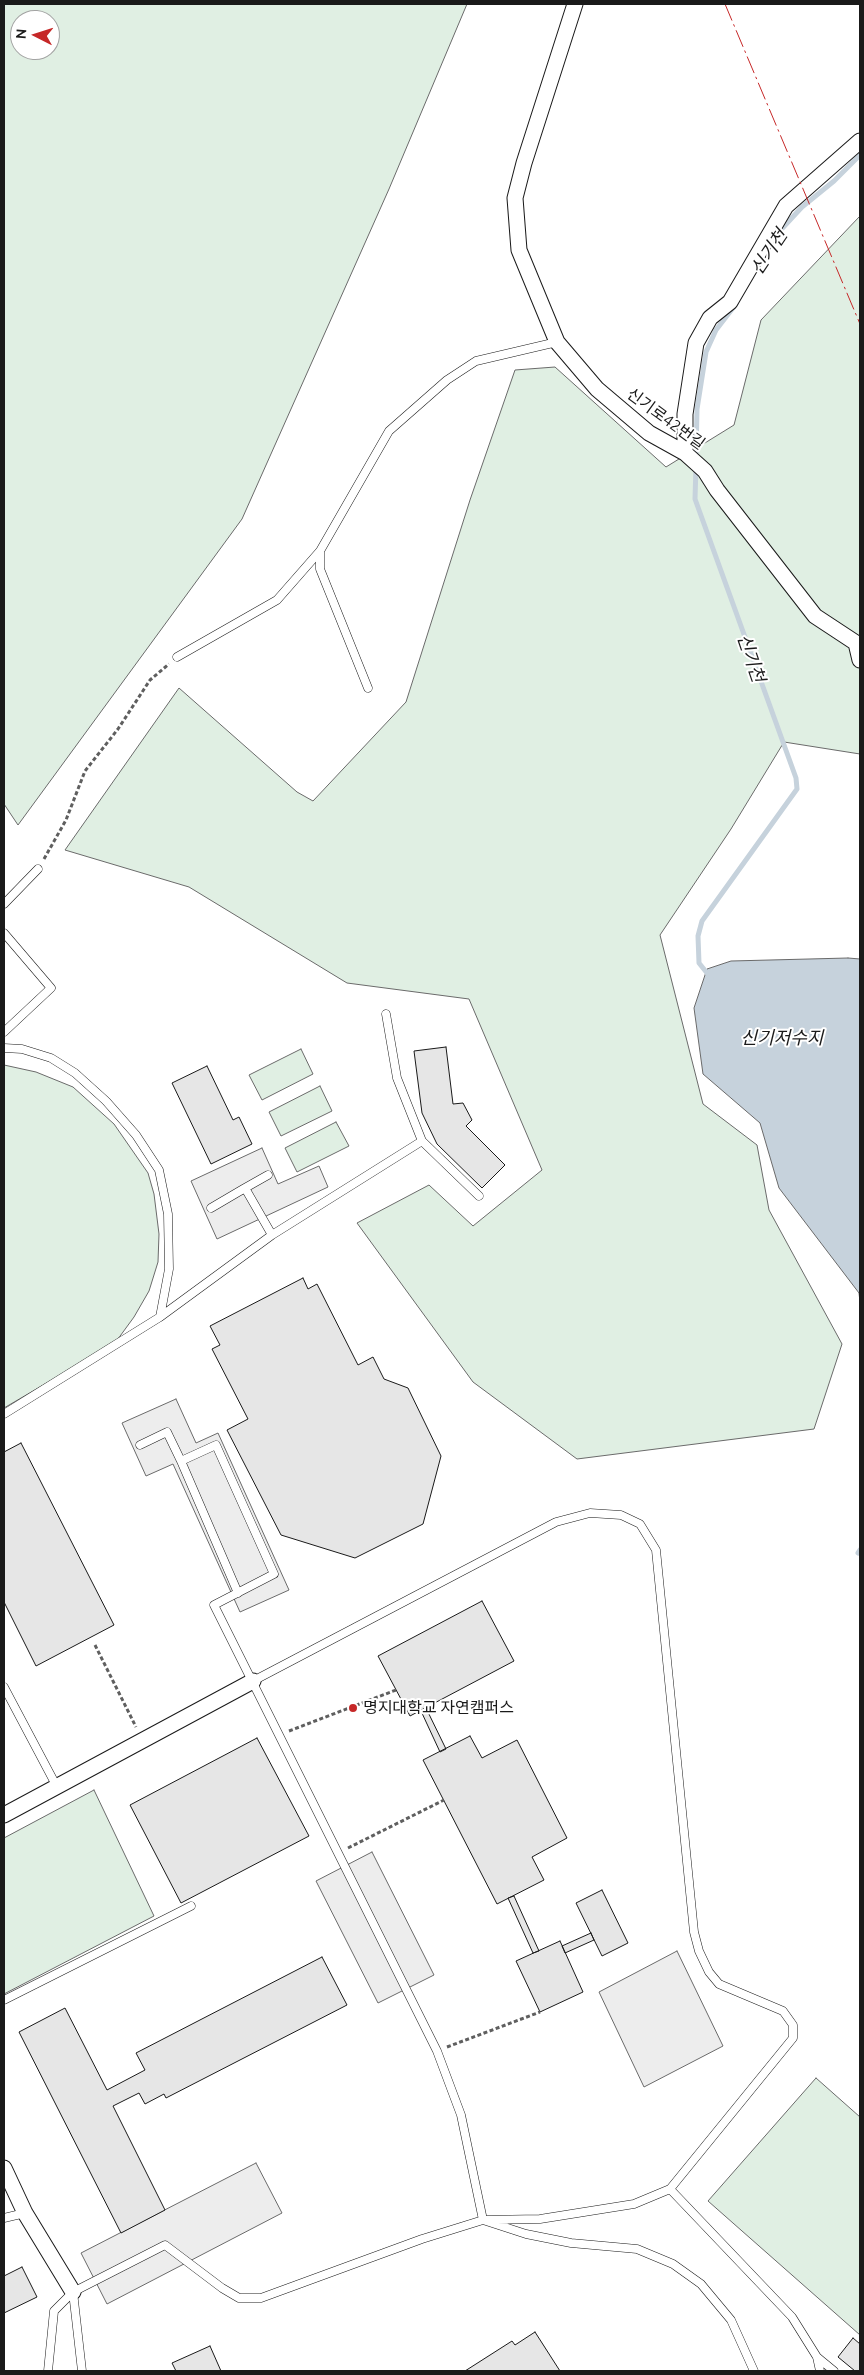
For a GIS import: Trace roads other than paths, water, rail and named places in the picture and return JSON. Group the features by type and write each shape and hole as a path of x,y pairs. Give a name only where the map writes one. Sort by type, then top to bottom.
{"street":[{"name":"신기로42번길","path":"576,4 524,163 515,198 519,250 557,342 597,389 649,433 685,453 705,472 815,616 856,643 860,660"},
{"path":"685,453 684,414 696,343 710,318 730,302 786,206 860,141"},
{"path":"4,1815 253,1682"},
{"path":"4,2168 25,2213 73,2292"}],"lane":[{"path":"177,657 277,600 320,551 389,431 447,380 476,361 557,342"},
{"path":"320,551 320,569 368,688"},
{"path":"4,904 38,869"},
{"path":"4,933 52,988 4,1032"},
{"path":"386,1014 397,1078 422,1141 478,1196"},
{"path":"4,1048 22,1050 51,1058 75,1073 106,1101 136,1135 159,1170 168,1214 169,1269 160,1318"},
{"path":"4,1414 160,1318 272,1235 422,1141"},
{"path":"210,1208 268,1175"},
{"path":"245,1188 272,1235"},
{"path":"140,1445 167,1432 238,1593"},
{"path":"181,1461 216,1446 274,1574 214,1606 437,2051 461,2115 483,2220"},
{"path":"48,2371 54,2311 73,2292 165,2245 222,2288 239,2298 261,2298 422,2239 483,2220 540,2219 634,2204 670,2190 793,2038 793,2025 783,2011 719,1984 709,1972 699,1950 694,1932 656,1550 650,1537 640,1524 621,1515 590,1513 556,1522 253,1682"},
{"path":"4,1687 57,1787"},
{"path":"4,2000 191,1906"},
{"path":"670,2190 792,2317 817,2357 834,2371"},
{"path":"4,2218 25,2213"},
{"path":"483,2220 526,2234 571,2243 637,2249 673,2264 700,2284 731,2320 754,2371"},
{"path":"73,2292 82,2371"},
{"path":"817,2357 820,2371"}],"water":[{"name":"신기저수지","path":"860,959 860,1302 859,1293 779,1188 760,1123 703,1074 694,1008 707,969 731,961"}],"waterway":[{"name":"신기천","path":"777,234 802,207 834,181 860,155"},
{"name":"신기천","path":"696,458 697,409 706,352 716,330 736,304"},
{"name":"신기천","path":"696,466 695,499 796,778 797,789 702,921 698,936 699,963 711,978"}],"place":[{"name":"명지대학교 자연캠퍼스","path":"353,1708"}]}
